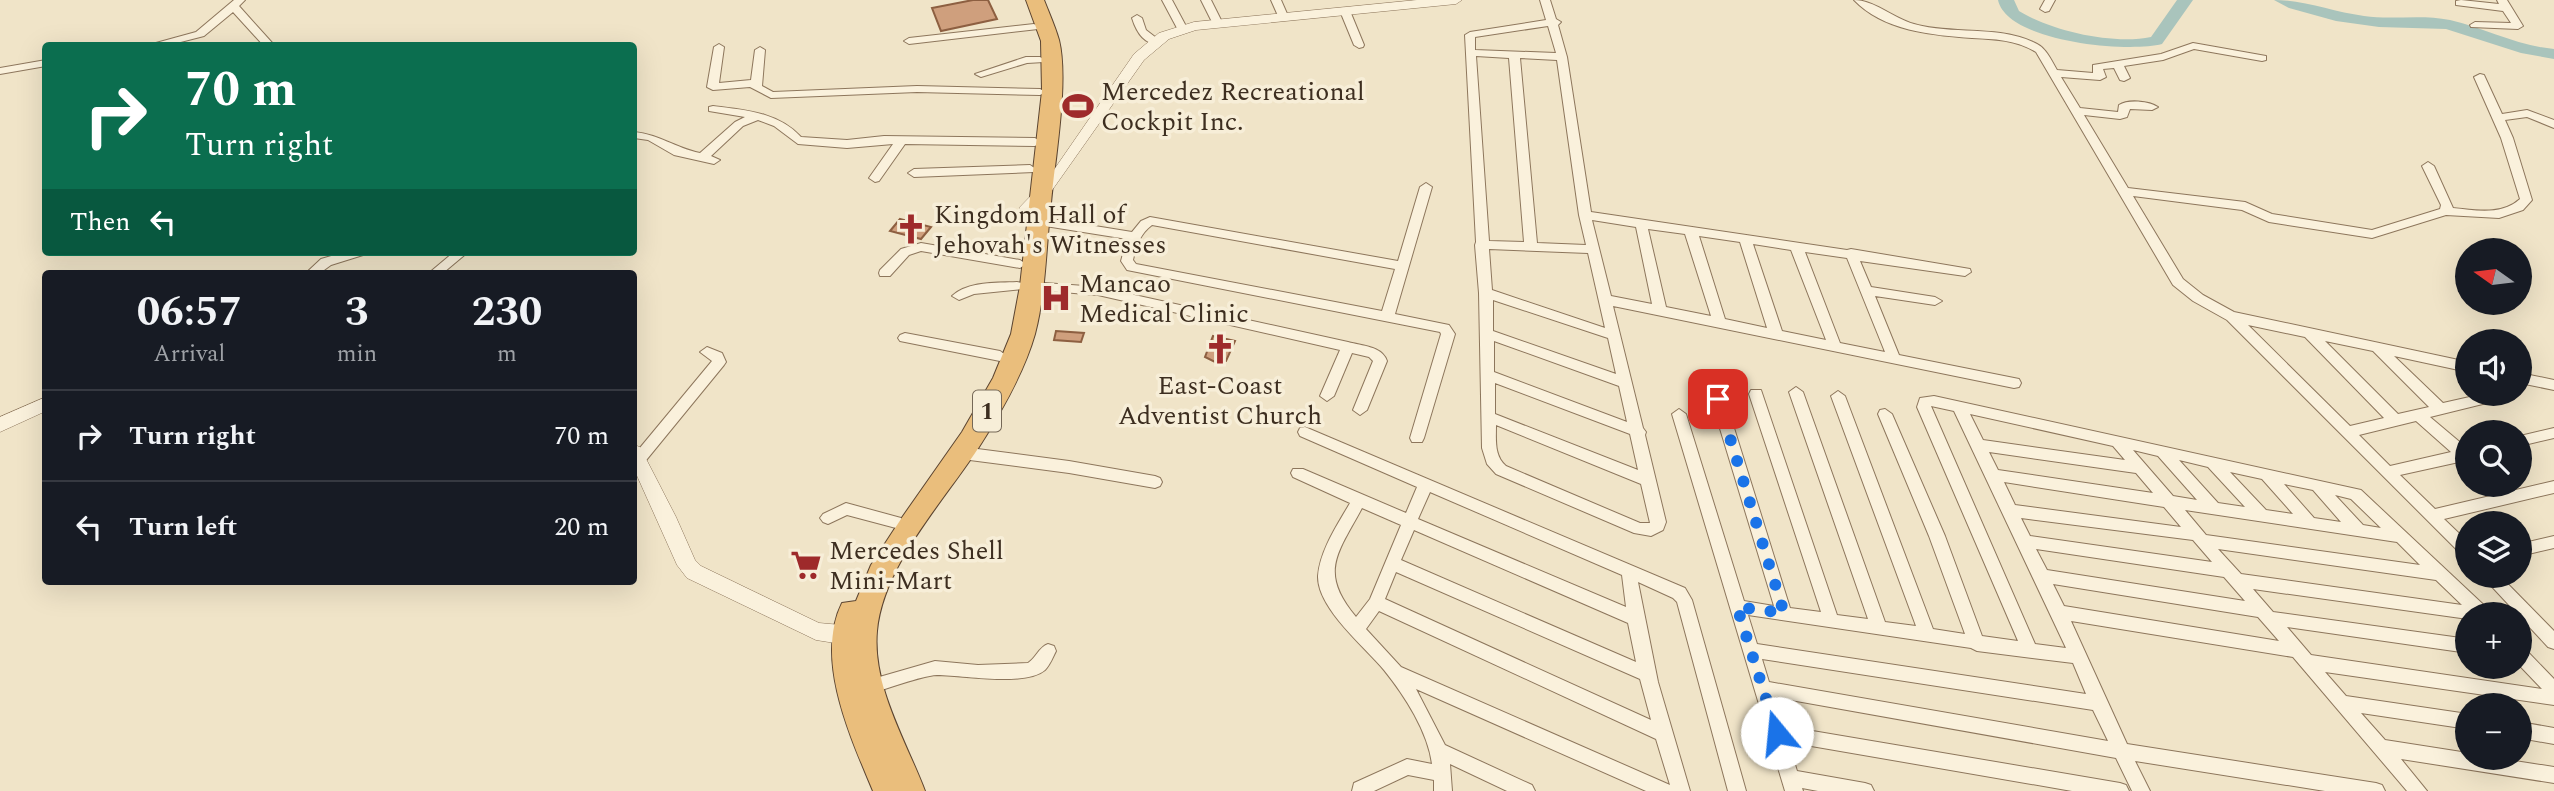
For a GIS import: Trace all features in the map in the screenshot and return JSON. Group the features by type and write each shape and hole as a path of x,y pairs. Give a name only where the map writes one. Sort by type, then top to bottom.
{"highway":[{"name":"1","path":"1023,0 1034,27 1040,60 1040,92 1030,169 1036,208"},
{"name":"1","path":"910,791 869,687 855,633 862,580 896,522 957,434 1000,356 1023,279 1036,208 1052,78 1050,41 1035,0"},
{"name":"1","path":"888,791 852,693 846,662 855,633 881,573 910,526 962,453 1015,357 1023,334 1023,279"}],"street":[{"path":"1167,0 1182,28"},
{"path":"1206,0 1217,22"},
{"path":"1276,0 1283,16"},
{"path":"1134,236 1036,208 1125,76 1144,51 1155,42 1182,28 1217,22 1345,11 1382,3 1456,0"},
{"path":"1859,0 1878,15 1904,26 1994,36 2033,45 2040,50 2057,73 2178,282 2198,298 2232,317 2455,539"},
{"path":"167,42 200,34 237,3 267,42"},
{"path":"2460,3 2505,4 2519,24 2517,27 2475,25"},
{"path":"1345,11 1359,45"},
{"path":"1551,11 1562,57 1585,215 1608,300 1658,522 1658,526 1651,530 1639,529 1501,470 1491,457 1486,293 1470,54 1472,33 1551,11"},
{"path":"1137,18 1141,30 1155,42"},
{"path":"909,41 1034,27"},
{"path":"2057,73 2100,77 2097,67 2163,57 2193,46 2262,58"},
{"path":"719,47 713,87 757,83"},
{"path":"760,50 756,87 771,95 917,89 1040,92"},
{"path":"1470,54 1562,57"},
{"path":"1514,55 1531,247"},
{"path":"981,74 1026,60 1040,60"},
{"path":"2117,63 2124,78"},
{"path":"0,71 42,64"},
{"path":"2123,191 2245,206 2269,218 2372,234 2446,211 2504,213 2526,200 2507,138 2480,78"},
{"path":"2078,111 2120,116 2123,115 2125,104 2152,107"},
{"path":"713,109 756,117 785,127 798,140 854,144 902,140 1035,142"},
{"path":"2498,119 2514,114 2530,114 2554,125"},
{"path":"637,135 651,136 678,152 708,159 739,124 756,117"},
{"path":"875,178 902,140"},
{"path":"848,158 854,144"},
{"path":"2428,166 2447,205 2446,211"},
{"path":"914,173 1030,169"},
{"path":"1388,315 1426,187"},
{"path":"1585,215 1965,272"},
{"path":"1402,266 1156,222 1145,223 1134,236 1127,261 1132,267 1438,326 1448,334 1417,438"},
{"path":"1641,223 1660,311"},
{"path":"1690,229 1720,323"},
{"path":"1745,238 1776,334"},
{"path":"1481,246 1594,249"},
{"path":"1796,246 1835,346"},
{"path":"885,273 905,252 921,247 1023,279 1098,291 1348,347 1380,358 1360,410"},
{"path":"1851,254 1894,358"},
{"path":"316,270 326,262 346,256"},
{"path":"439,270 458,256"},
{"path":"959,296 972,290 1023,279"},
{"path":"1865,290 1935,301"},
{"path":"1486,293 1615,335"},
{"path":"1608,300 2014,383"},
{"path":"2232,317 2455,364"},
{"path":"1486,333 1626,383"},
{"path":"2310,333 2395,420"},
{"path":"905,338 1000,356"},
{"path":"1327,396 1348,347"},
{"path":"2377,347 2440,409"},
{"path":"637,455 719,362 717,356 707,352"},
{"path":"1488,374 1639,432"},
{"path":"2532,381 2554,384"},
{"path":"2532,384 2538,382"},
{"path":"1796,393 1879,628"},
{"path":"1756,394 1831,620"},
{"path":"1838,396 1928,636"},
{"path":"1718,399 1784,613"},
{"path":"2029,651 1924,407 1925,402 1934,401 2164,454 2356,494 2469,602"},
{"path":"0,425 42,405"},
{"path":"2348,432 2455,405"},
{"path":"1960,408 2059,612 2098,703 2141,791"},
{"path":"1679,414 1792,785 1864,791"},
{"path":"1885,414 1937,536 1977,644"},
{"path":"2419,415 2455,446"},
{"path":"1489,417 1647,480"},
{"path":"1305,432 1673,589 1684,600 1737,791"},
{"path":"2532,438 2554,433"},
{"path":"2119,444 2384,748 2418,791"},
{"path":"1977,445 2138,468"},
{"path":"962,453 1155,482"},
{"path":"2164,454 2213,508"},
{"path":"2387,471 2455,457"},
{"path":"637,458 687,565 694,572 816,631 855,633"},
{"path":"2214,464 2263,517"},
{"path":"1298,473 1409,524 1634,618"},
{"path":"1992,475 2403,537"},
{"path":"2268,476 2311,524"},
{"path":"1357,629 1376,603 1426,483"},
{"path":"2318,486 2359,531"},
{"path":"2432,516 2554,487"},
{"path":"1359,500 1329,561 1325,578 1327,589 1357,629 1395,672 1438,750 1442,782"},
{"path":"828,518 846,509 896,522"},
{"path":"2008,510 2441,574"},
{"path":"2023,541 2455,610"},
{"path":"2532,547 2554,542"},
{"path":"1392,563 1648,675"},
{"path":"1629,572 1634,618 1663,734 1681,791"},
{"path":"2041,576 2455,644"},
{"path":"2502,588 2554,642"},
{"path":"1376,603 1663,734"},
{"path":"1737,607 2078,657"},
{"path":"2059,612 2554,698"},
{"path":"1751,650 2098,703"},
{"path":"869,687 935,668 978,672 1030,670 1040,664 1048,651"},
{"path":"2532,667 2554,690"},
{"path":"1395,672 1665,791"},
{"path":"1764,688 2122,751 2376,791"},
{"path":"2345,703 2455,720"},
{"path":"2532,732 2554,736"},
{"path":"1777,733 2120,791"},
{"path":"2384,748 2554,775"},
{"path":"1438,750 1526,791"},
{"path":"1360,789 1407,767 1442,782"}],"building":[{"path":"973,0 988,0 997,19 941,31 932,8"},
{"name":"Kingdom Hall of Jehovah's Witnesses","path":"900,219 931,227 921,239 890,231"},
{"path":"1056,331 1084,333 1081,342 1054,340"},
{"name":"East-Coast Adventist Church","path":"1213,336 1235,341 1226,361 1219,360 1217,363 1205,357"}],"waterway":[{"path":"2006,0 2013,14 2040,27 2083,38 2126,44 2156,41 2185,0"},
{"path":"2282,0 2350,19 2446,24 2527,50 2554,54"}],"place":[{"name":"Mercedez Recreational Cockpit Inc.","path":"1078,106"},
{"name":"Kingdom Hall of Jehovah's Witnesses","path":"911,229"},
{"name":"Mancao Medical Clinic","path":"1056,298"},
{"name":"East-Coast Adventist Church","path":"1220,349"},
{"name":"Mercedes Shell Mini-Mart","path":"806,565"}],"route":[{"path":"1718,399 1784,613 1737,607 1777,733"}]}
